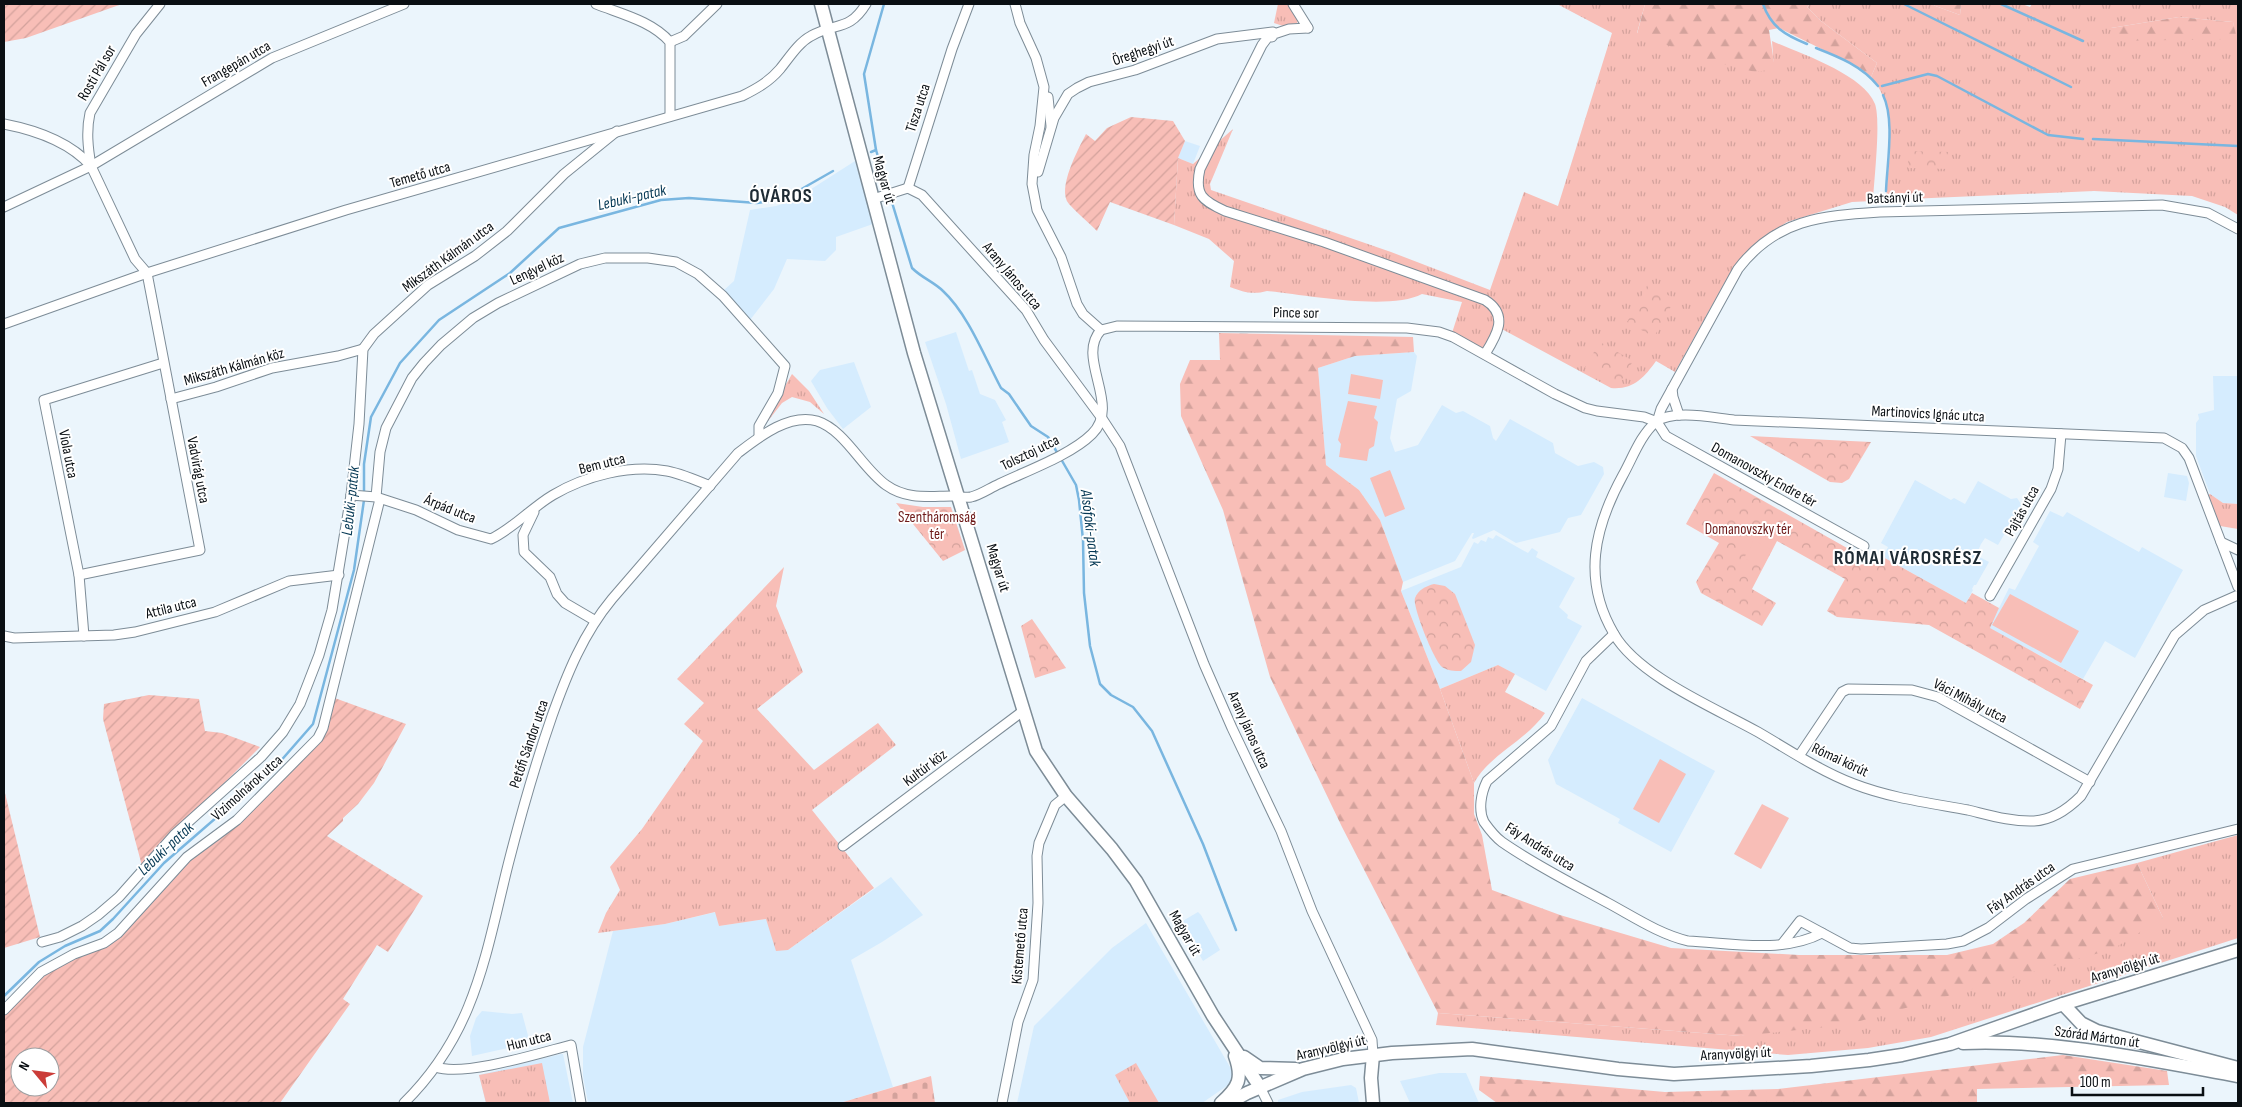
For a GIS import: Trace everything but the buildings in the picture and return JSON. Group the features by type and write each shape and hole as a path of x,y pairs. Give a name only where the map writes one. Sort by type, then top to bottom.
{"street":[{"name":"Rosti Pál sor","path":"92,166 88,141 90,113 136,34 160,4"},
{"name":"Frangepán utca","path":"4,207 92,166 272,58 404,4"},
{"path":"596,4 650,26 670,42 670,116"},
{"path":"670,42 684,36 717,4"},
{"name":"Magyar út","path":"821,4 877,198 914,353 1036,751 1066,796 1112,849 1136,881 1231,1044 1260,1087"},
{"name":"Temető utca","path":"4,324 147,273 346,210 742,96 770,79 792,53 811,36 851,22 858,16 866,4"},
{"name":"Tisza utca","path":"908,188 952,49 969,4"},
{"name":"Öreghegyi út","path":"1015,4 1020,23 1036,58 1044,87 1051,128"},
{"name":"Öreghegyi út","path":"1034,199 1040,161 1060,104 1068,94 1089,82 1135,70 1218,39 1253,34 1270,35 1288,29 1308,28 1294,4"},
{"path":"1270,35 1259,50 1250,73 1200,169 1197,180 1198,190 1202,197 1211,205 1225,211 1324,242 1484,300 1493,305 1499,314 1500,321 1496,336 1485,354 1555,394 1584,408 1644,417 1657,422"},
{"path":"1044,87 1040,126 1034,155 1032,184 1034,199 1037,210 1061,257 1077,304 1083,314 1101,330 1092,342 1092,354 1100,392 1101,417"},
{"path":"4,124 42,133 76,152 92,166 135,259 147,273"},
{"name":"Mikszáth Kálmán utca","path":"363,349 389,318 428,285 475,256 507,231 564,174 617,131"},
{"path":"877,198 908,188"},
{"name":"Arany János utca","path":"908,188 922,195 1026,310 1044,340 1120,446 1204,664 1281,831 1312,911 1372,1040 1373,1055"},
{"name":"Batsányi út","path":"1657,422 1672,388 1725,291 1750,253 1783,230 1813,218 1880,212 2162,205 2208,213 2238,229"},
{"name":"Lengyel köz","path":"378,498 380,452 386,428 409,385 424,363 441,345 473,318 498,303 580,264 605,258 648,258 676,262 698,274 723,296 786,366 778,393 759,426 759,437"},
{"name":"Vadvirág utca","path":"79,576 200,550 147,273"},
{"name":"Pince sor","path":"1101,330 1109,326 1131,325 1417,328 1453,337 1485,354"},
{"path":"42,942 60,937 98,915 119,897 175,834 261,757 283,732 300,704 319,655 332,610 339,575 351,496 359,424 363,349"},
{"name":"Mikszáth Kálmán köz","path":"171,399 216,387 272,368 338,356 363,349"},
{"name":"Viola utca","path":"84,636 79,576 44,400 163,363"},
{"path":"1672,388 1673,397 1680,415"},
{"name":"Martinovics Ignác utca","path":"1657,422 1665,417 1680,415 1734,420 2164,438 2182,448 2189,458 2220,542"},
{"name":"Tolsztoj utca","path":"959,496 972,497 1084,441 1094,432 1101,417"},
{"name":"Petőfi Sándor utca","path":"405,1102 436,1068 459,1028 476,990 527,792 568,673 594,620 738,453 759,437 791,422 817,421 831,428 875,475 892,489 914,496 959,496"},
{"name":"Domanovszky Endre tér","path":"1657,422 1666,436 1864,546"},
{"name":"Római körút","path":"1657,422 1643,440 1613,493 1598,536 1594,562 1597,588 1607,620 1614,634 1629,654 1645,668 1838,778 1866,788 1913,800 2023,820 2034,821 2056,816 2074,803 2090,782 2175,635 2204,610 2238,595"},
{"name":"Pajtás utca","path":"1990,596 2051,489 2058,469 2061,434"},
{"name":"Bem utca","path":"535,509 552,496 571,487 624,470 664,471 710,486"},
{"name":"Árpád utca","path":"351,496 378,498 416,510 458,530 491,539 506,532 535,509"},
{"name":"Vizimolnárok utca","path":"4,1010 41,972 74,954 104,943 118,933 187,857 236,820 318,738 323,728 378,498"},
{"path":"535,509 523,535 524,552 550,577 557,594 565,603 594,620"},
{"path":"2220,542 2238,550"},
{"path":"2220,542 2238,587"},
{"name":"Attila utca","path":"4,636 14,638 114,635 215,612 289,581 339,575"},
{"name":"Fáy András utca","path":"1614,634 1586,662 1551,726 1487,781 1483,789 1481,810 1483,820 1500,841 1660,932 1688,941 1782,944 1807,940 1822,933"},
{"name":"Váci Mihály utca","path":"1799,756 1842,692 1848,689 1912,690 1938,697 2090,782"},
{"name":"Kultúr köz","path":"842,846 1023,711"},
{"name":"Kistemető utca","path":"1002,1103 1015,1048 1018,1022 1033,980 1038,903 1037,856 1039,843 1055,805 1066,796"},
{"name":"Fáy András utca","path":"1782,944 1800,921 1850,948 1948,944 1962,941 1988,928 2026,899 2073,869 2238,829"},
{"name":"Aranyvölgyi út","path":"1229,1103 1260,1087 1303,1069 1355,1057 1373,1055 1472,1049 1618,1069 1674,1074 1810,1066 1870,1060 1950,1044 2063,1004 2238,950"},
{"name":"Szórád Márton út","path":"2063,1004 2080,1023 2097,1031 2238,1068"},
{"name":"Szórád Márton út","path":"1950,1044 1995,1041 2023,1044 2110,1054 2238,1076"},
{"path":"1231,1044 1250,1062 1260,1068 1303,1069"},
{"path":"1221,1103 1240,1080 1240,1069 1231,1044"},
{"name":"Hun utca","path":"436,1068 448,1071 467,1070 571,1045 581,1103"},
{"path":"1373,1055 1371,1078 1373,1103"},
{"path":"1355,1057 1371,1078"},
{"path":"1260,1087 1268,1103"}],"shaded area":[{"path":"1185,141 1200,146 1193,164 1178,158"},
{"path":"855,161 873,224 836,237 836,250 825,261 787,259 774,289 750,320 724,290 734,281 750,210 776,206 794,200"},
{"path":"956,332 969,371 972,370 980,394 995,400 1006,420 1002,422 1009,442 961,459 946,404 925,342"},
{"path":"1414,352 1417,356 1411,391 1397,399 1390,438 1395,452 1418,445 1442,405 1456,413 1463,411 1490,426 1493,438 1496,441 1510,419 1553,443 1555,453 1578,466 1594,462 1603,467 1604,474 1581,515 1568,518 1560,532 1516,543 1494,530 1473,539 1474,533 1472,533 1455,561 1403,582 1380,520 1359,490 1326,465 1318,368 1355,356"},
{"path":"854,362 871,407 843,429 827,408 811,381 820,370"},
{"path":"2213,376 2238,376 2238,504 2223,503 2210,494 2196,456 2196,423 2199,419 2198,414 2214,410"},
{"path":"2168,473 2187,476 2189,483 2186,501 2164,497"},
{"path":"1915,480 1951,500 1954,498 1965,504 1978,481 2011,499 2017,498 2021,504 2021,511 2016,514 1998,545 1985,538 1981,544 1976,555 1989,562 1976,585 1974,585 1966,603 1883,557 1888,547 1881,543"},
{"path":"2050,511 2063,517 2067,512 2139,552 2142,547 2183,570 2135,658 2105,641 2083,679 1989,628 2009,588 2015,590 2039,546 2033,542"},
{"path":"1496,535 1528,553 1532,548 1538,552 1536,557 1575,578 1559,607 1568,615 1567,618 1582,626 1546,691 1498,665 1440,689 1401,591 1461,567 1474,542 1478,544 1481,540 1486,542 1488,537 1493,539"},
{"path":"1582,698 1715,771 1671,852 1618,823 1620,819 1556,784 1548,760"},
{"path":"891,877 923,915 851,960 893,1087 840,1103 588,1103 583,1076 583,1047 613,931 665,924 716,912 719,926 766,919 788,950"},
{"path":"1198,912 1220,950 1203,961 1181,922"},
{"path":"1146,923 1237,1079 1202,1103 1017,1103 1034,1026 1112,948"},
{"path":"482,1011 522,1013 530,1043 472,1056 470,1036 476,1018"},
{"path":"563,1054 573,1103 486,1103 479,1075"},
{"path":"1439,1073 1466,1073 1479,1103 1410,1103 1400,1081"},
{"path":"1351,1085 1356,1088 1359,1103 1278,1103 1278,1100 1302,1092"}],"green space":[{"path":"4,4 122,4 26,38 4,42"},
{"path":"1278,4 1291,4 1298,21 1297,23 1283,26 1274,23"},
{"path":"1557,4 1645,4 1637,33 1774,68 1772,41 1845,74 1868,93 1875,104 1877,112 1877,137 1873,201 1852,202 1787,222 1752,246 1725,282 1675,372 1656,361 1642,378 1632,385 1611,388 1498,327 1484,350 1452,333 1462,302 1422,294 1408,299 1369,302 1267,291 1253,293 1239,290 1230,287 1234,261 1209,239 1174,225 1178,158 1193,164 1233,129 1210,184 1211,190 1391,252 1490,290 1524,192 1558,206 1612,33"},
{"path":"1645,4 1810,4 1807,7 1821,21 1877,63 1871,77 1860,68 1779,28 1769,30 1775,69 1755,72 1708,60 1637,34"},
{"path":"1810,4 1930,4 1960,15 1961,4 2022,4 2030,7 2032,4 2238,4 2238,215 2225,207 2192,196 2094,191 1886,200 1890,152 1889,120 1880,90 1871,77 1877,63 1821,21 1807,7","holes":["2179,17 2233,22 2236,39 2111,28"]},
{"path":"1930,4 1961,4 1960,15"},
{"path":"2179,17 2233,22 2237,39 2112,41 2111,28"},
{"path":"1131,117 1173,121 1185,141 1178,158 1174,225 1110,202 1097,231 1069,204 1065,189 1067,179 1074,158 1086,134 1095,141 1107,128"},
{"path":"1908,151 1950,152 1950,169 1908,168"},
{"path":"1648,284 1675,299 1654,337 1627,322"},
{"path":"1219,333 1413,337 1414,352 1355,356 1318,368 1326,465 1359,490 1380,520 1403,582 1401,591 1440,689 1474,783 1474,814 1482,835 1492,890 1560,915 1671,948 1799,955 1947,955 1993,944 2024,923 2070,879 2137,863 2163,918 2113,949 1846,1025 1741,1036 1438,1013 1342,827 1270,677 1223,510 1181,416 1180,384 1190,360 1220,360"},
{"path":"1600,342 1633,361 1618,386 1585,367"},
{"path":"792,374 809,391 824,414 810,402 792,397 782,403 768,421 766,419"},
{"path":"1351,374 1383,380 1380,399 1348,394"},
{"path":"1348,401 1377,406 1374,418 1378,422 1374,446 1369,449 1367,461 1339,457 1341,444 1338,440"},
{"path":"1750,436 1871,442 1849,479 1842,483 1830,482"},
{"path":"1390,470 1405,509 1385,517 1370,478"},
{"name":"Domanovszky tér","path":"1714,473 1877,565 1883,557 1966,603 1972,593 1999,608 1990,628 2093,685 2080,709 1929,625 1837,617 1827,611 1845,579 1777,541 1752,589 1776,603 1762,626 1701,593 1696,582 1719,543 1686,524"},
{"path":"2210,494 2223,503 2238,504 2238,529 2220,526 2208,495"},
{"name":"Szentháromság tér","path":"896,503 923,507 951,507 965,550 943,561"},
{"path":"1754,540 1772,550 1762,568 1744,558"},
{"path":"784,567 776,606 803,672 757,709 814,770 878,723 896,745 812,810 874,888 788,950 776,951 766,919 719,926 715,912 665,924 598,933 606,913 620,890 610,867 642,829 703,741 684,724 704,703 677,679"},
{"path":"1434,584 1445,586 1455,594 1475,645 1471,662 1461,671 1447,669 1438,663 1420,622 1415,603 1416,595"},
{"path":"2010,594 2079,631 2061,663 1992,625"},
{"path":"1032,619 1066,668 1035,678 1021,626"},
{"path":"1498,665 1515,674 1505,692 1545,713 1528,732 1498,755 1474,783 1440,689"},
{"path":"149,695 199,699 205,731 222,733 260,747 142,866 103,719 104,704"},
{"path":"332,697 406,724 374,783 358,804 343,818 343,821 327,836 423,896 388,952 377,945 343,999 350,1004 280,1103 4,1103 4,1014 46,971 107,944 191,856 296,767 325,735"},
{"path":"1660,759 1686,774 1659,823 1633,809"},
{"path":"4,789 40,937 4,948"},
{"path":"1762,804 1789,818 1761,869 1734,854"},
{"path":"2238,835 2238,938 1931,1037 1868,1048 1788,1055 1436,1025 1438,1013 1741,1036 2163,918 2137,863"},
{"path":"2063,1055 2167,1071 2169,1085 1977,1089 1977,1103 1497,1103 1479,1090 1480,1076 1665,1092 1778,1089"},
{"path":"542,1063 550,1103 486,1103 479,1075"},
{"path":"1136,1063 1159,1103 1130,1103 1115,1075"},
{"path":"931,1076 935,1103 840,1103"}],"waterway":[{"name":"Lebuki-patak","path":"871,152 876,150 864,74 884,4"},
{"path":"1763,4 1770,19 1780,29 1807,44"},
{"path":"1904,4 2071,87"},
{"path":"2001,4 2083,41"},
{"path":"1816,48 1842,59 1857,68 1878,86"},
{"path":"1882,86 1928,74 1937,76 2048,135 2083,139"},
{"path":"1883,95 1889,116 1889,155 1886,191"},
{"path":"2093,139 2238,146"},
{"name":"Alsófoki-patak","path":"876,150 912,268 939,288 952,301 968,324 1001,388 1009,394 1031,426 1048,437 1058,454"},
{"name":"Lebuki-patak","path":"4,996 39,962 65,946 100,931 164,863 278,764 313,724 354,570 364,500 364,464 371,417 400,363 439,320 510,273 559,228 661,200 689,198 757,203 772,201 798,191 833,171"},
{"name":"Alsófoki-patak","path":"1061,459 1076,485 1079,500 1083,540 1084,593 1090,646 1100,684 1111,695 1133,707 1152,731 1203,844 1236,930"}],"district":[{"name":"ÓVÁROS","path":"781,196"},
{"name":"RÓMAI VÁROSRÉSZ","path":"1908,558"}]}
